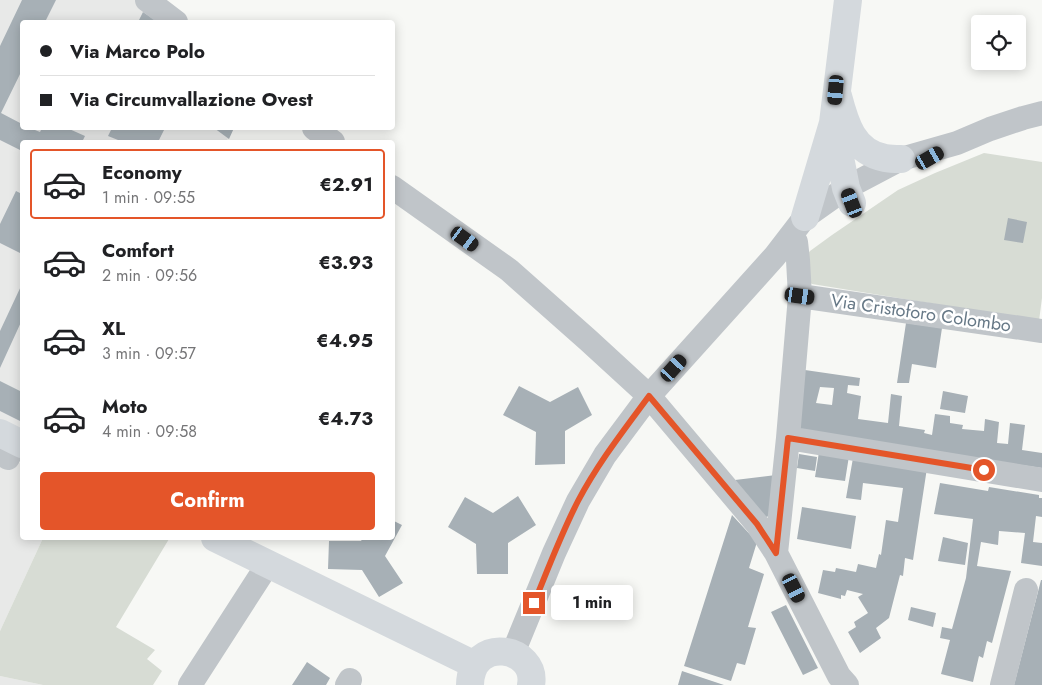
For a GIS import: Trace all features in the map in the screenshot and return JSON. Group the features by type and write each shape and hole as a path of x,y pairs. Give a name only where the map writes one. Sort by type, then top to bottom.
{"main road":[{"path":"800,229 833,123 848,0"},
{"path":"836,90 845,121 853,137 870,152 883,157 901,159"},
{"path":"833,123 849,196"},
{"path":"219,540 268,564 472,675 482,657 492,652 513,653 523,660 530,670 531,685"}],"street":[{"path":"147,0 173,20"},
{"path":"849,196 957,143 990,129 1042,114"},
{"path":"317,130 330,140"},
{"path":"513,653 554,553 578,501 605,455 649,396 800,229 901,159 957,143"},
{"path":"395,190 509,270 649,396 752,518 776,553 839,676 847,685"},
{"path":"776,553 800,296 798,260 800,229"},
{"name":"Via Cristoforo Colombo","path":"800,296 1042,331"},
{"path":"788,438 1042,480"},
{"path":"190,685 268,564"},
{"path":"1002,685 1026,590"}],"shaded area":[{"path":"0,0 161,0 187,20 20,20 20,130 232,130 227,140 20,140 20,438 0,428"},
{"path":"984,153 1042,162 1042,298 1039,321 812,284 809,281 805,258 810,251 898,190"},
{"path":"0,453 20,463 20,540 42,540 0,631"},
{"path":"42,540 168,540 116,627 155,650 147,659 162,671 153,685 43,685 0,676 0,631"},
{"path":"0,676 43,685 0,685"}],"building":[{"path":"22,0 56,0 46,20 20,20 20,74 1,113 20,123 20,130 40,132 41,130 72,130 85,136 83,140 20,140 20,150 0,140 0,46"},
{"path":"143,12 155,20 139,20"},
{"path":"111,130 164,130 159,140 118,140 108,136"},
{"path":"217,130 233,130 229,139"},
{"path":"16,191 20,193 20,253 0,243 0,224"},
{"path":"1008,218 1027,222 1023,243 1004,240"},
{"path":"20,288 20,324 0,368 0,331"},
{"path":"906,323 942,328 936,368 912,364 909,383 897,383"},
{"path":"805,370 860,378 859,386 848,385 847,393 861,396 858,419 888,423 891,394 902,396 899,426 925,430 924,433 932,435 935,414 950,416 950,423 963,425 962,429 984,431 985,419 999,422 997,443 1008,444 1010,423 1025,425 1022,450 1042,453 1042,468 795,432","holes":["820,387 834,388 832,405 816,403"]},
{"path":"0,381 20,391 20,421 0,411"},
{"path":"519,386 550,402 578,387 592,415 565,431 565,464 535,465 536,432 503,415"},
{"path":"943,391 968,396 965,413 940,409"},
{"path":"819,452 849,456 845,481 815,477"},
{"path":"799,454 817,457 815,471 797,468"},
{"path":"853,458 927,468 913,560 905,558 903,576 900,575 889,618 876,628 881,638 860,653 848,632 856,627 854,622 868,613 858,597 863,594 847,590 845,596 841,595 841,599 818,593 823,570 835,572 836,568 856,572 858,564 876,568 879,554 881,555 886,520 898,522 903,488 863,483 861,500 846,498"},
{"path":"776,475 772,515 763,518 735,480"},
{"path":"940,483 988,491 989,487 1039,495 1039,498 1042,498 1042,517 1036,516 1033,542 1042,543 1042,566 1021,563 1025,533 999,531 998,545 981,542 977,566 1011,571 992,643 987,641 983,658 979,656 973,682 941,674 950,640 940,638 942,627 952,629 966,578 973,519 934,514"},
{"path":"518,496 536,525 508,543 508,574 477,574 476,544 448,527 465,497 493,513"},
{"path":"802,507 856,516 851,549 797,539"},
{"path":"732,515 757,542 749,568 764,574 748,627 756,628 745,665 737,663 731,681 684,666"},
{"path":"395,522 402,525 395,538"},
{"path":"943,537 968,543 965,565 938,561"},
{"path":"394,540 385,556 403,583 379,597 362,570 328,569 329,541"},
{"path":"1041,580 1042,685 1014,685"},
{"path":"786,605 818,668 803,675 771,612"},
{"path":"911,607 936,613 933,627 908,620"},
{"path":"307,662 330,678 326,685 292,685"},
{"path":"682,671 724,685 678,685"}],"route":[{"path":"534,603 578,501 605,455 649,396 757,524 776,553 788,438 984,470"}]}
